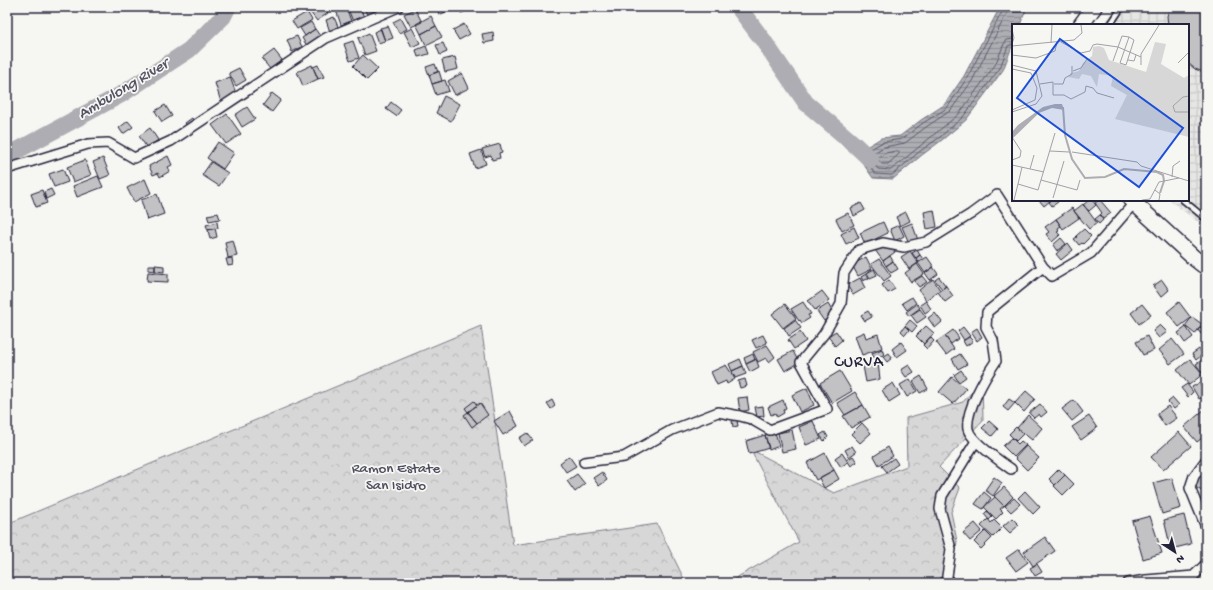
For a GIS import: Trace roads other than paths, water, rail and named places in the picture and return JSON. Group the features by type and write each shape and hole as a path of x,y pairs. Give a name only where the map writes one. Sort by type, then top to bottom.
{"main road":[{"path":"1082,24 1094,7"},
{"path":"1132,201 1194,258 1206,266"}],"street":[{"path":"7,169 88,144 108,143 134,158 171,141 326,38 398,7"},
{"path":"584,462 624,457 672,430 718,412 751,419 770,430 827,409 801,362 824,334 841,304 844,273 859,250 883,243 904,247 926,242 971,214 997,195 1043,267 1052,276 1090,253 1132,201"},
{"path":"1011,469 976,441 968,430 969,416 972,405 986,376 996,361 993,340 986,327 987,312 1043,267"},
{"path":"946,583 951,549 940,509 942,496 976,441"},
{"path":"1206,460 1194,476 1190,488 1206,527"},
{"path":"1186,583 1206,564"},
{"path":"1128,583 1194,576"}],"lane":[{"path":"1111,24 1122,7"},
{"path":"1184,201 1206,219"}],"water":[{"path":"1000,7 1027,7 1020,24 1012,24 1012,47 1003,70 966,120 893,179 873,178 853,149 854,144 868,146 881,138 900,136 944,105 964,76"}],"waterway":[{"name":"Ambulong River","path":"7,156 122,94 189,50 223,17 228,7"},
{"name":"Ambulong River","path":"738,7 763,40 806,103 871,160"}],"district":[{"name":"CURVA","path":"859,363"}],"park label":[{"name":"Ramon Estate San Isidro","path":"396,478"}]}
